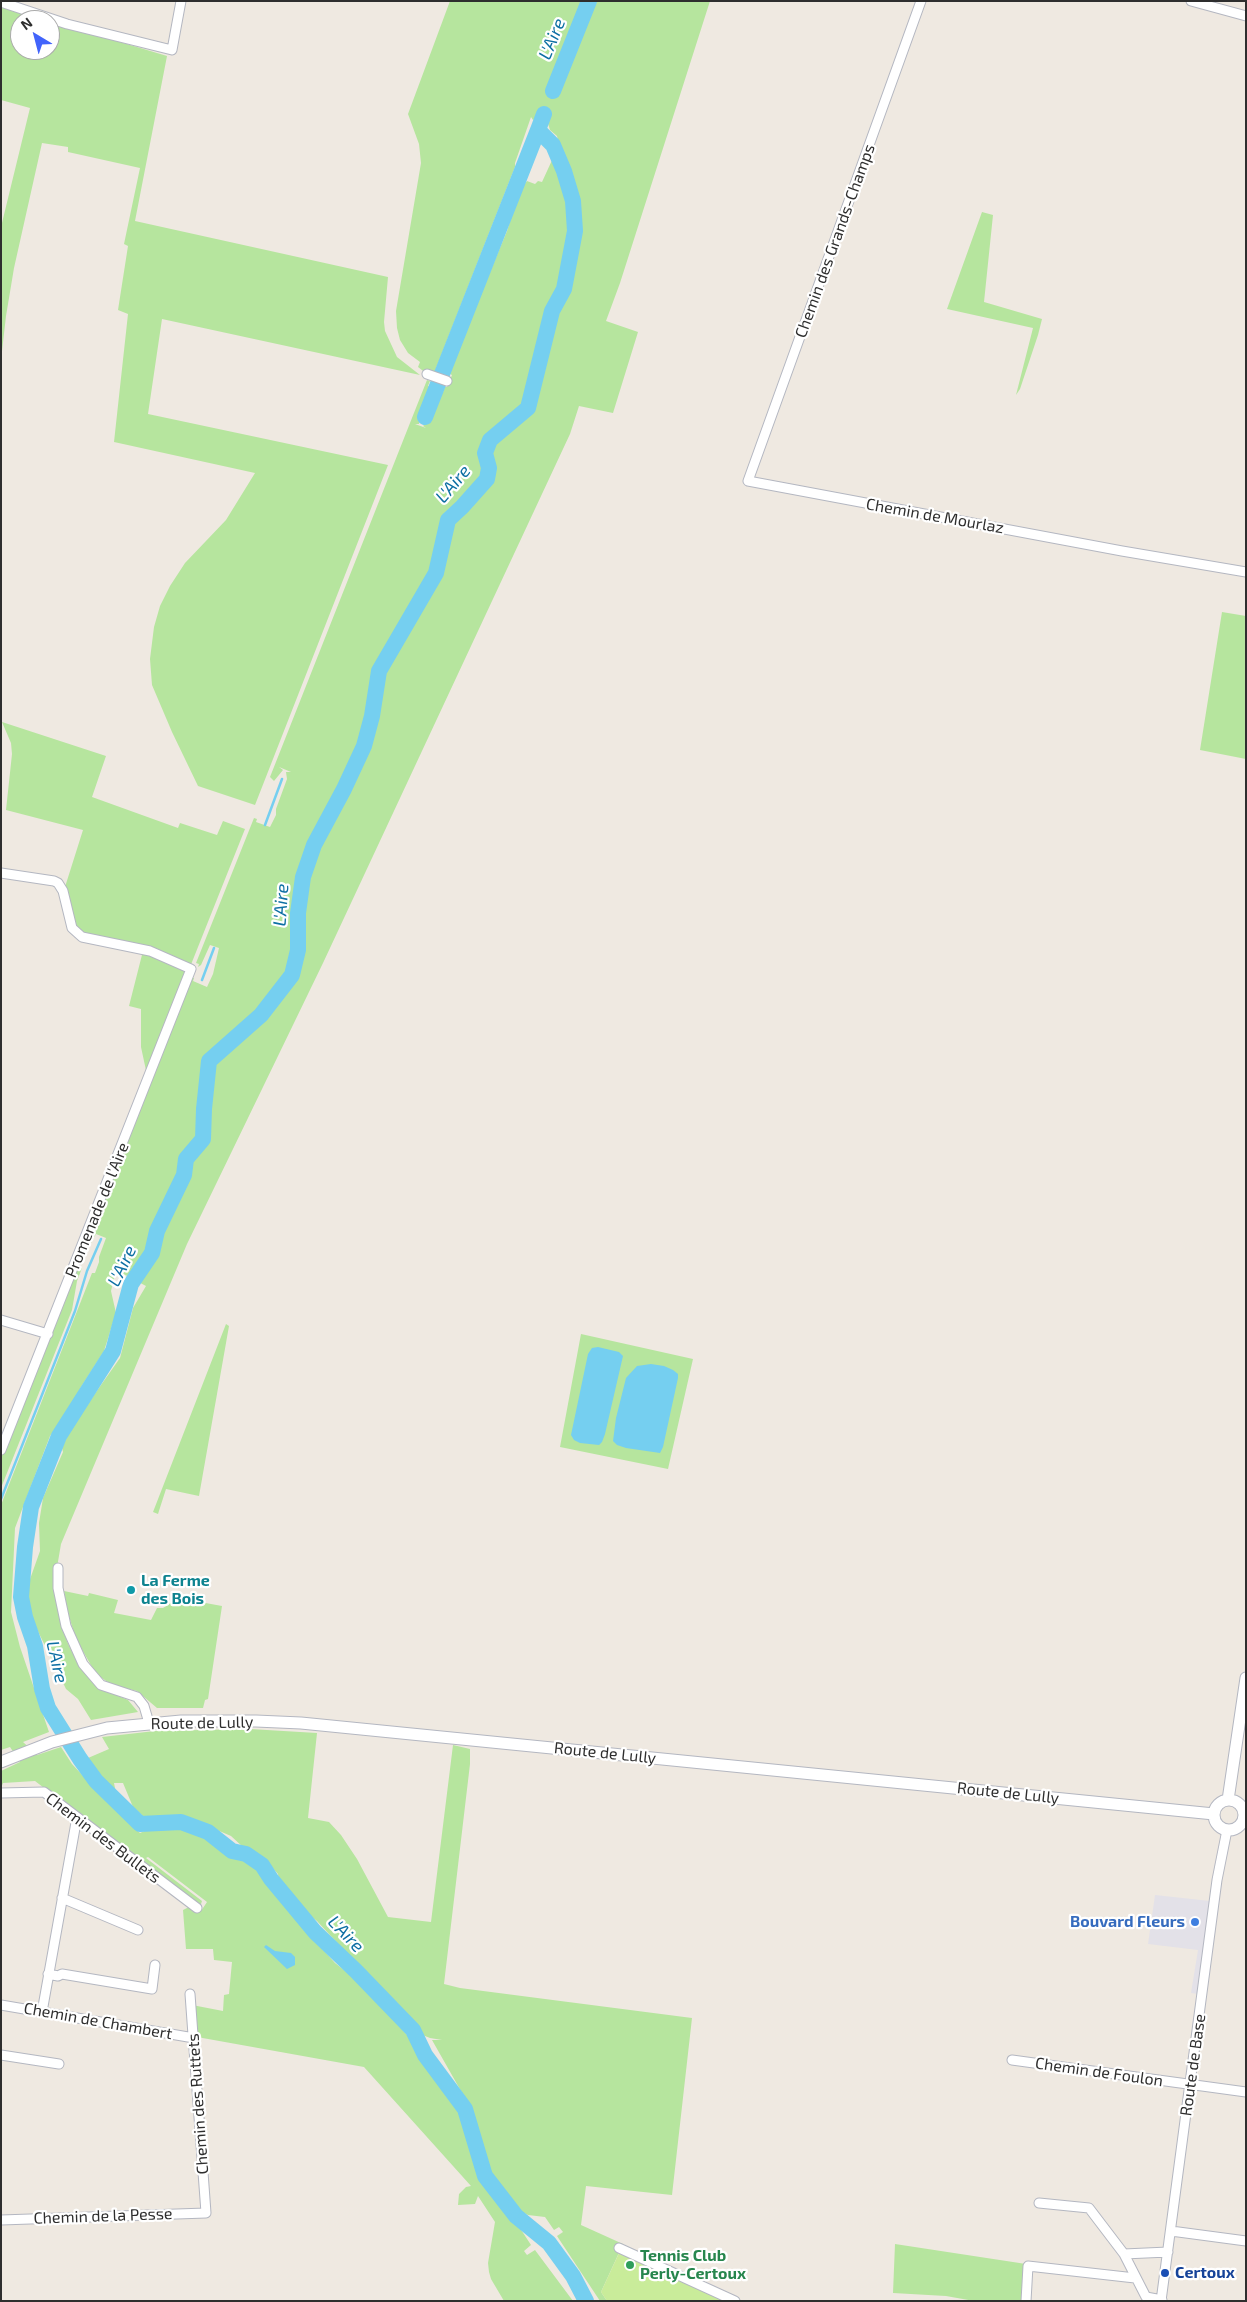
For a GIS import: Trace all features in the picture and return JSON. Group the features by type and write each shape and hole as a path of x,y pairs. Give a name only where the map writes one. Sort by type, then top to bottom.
{"main road":[{"path":"1228,1800 1246,1678"},
{"name":"Route de Lully","path":"1,1762 69,1737 127,1725 213,1721 301,1723 1214,1814"},
{"path":"1228,1800 1238,1804 1244,1817 1239,1826 1227,1830 1218,1826 1214,1814 1219,1804 1228,1800"}],"street":[{"path":"6,3 67,24 172,50 181,1"},
{"name":"Chemin des Grands-Champs","path":"748,481 921,1"},
{"path":"1191,1 1246,16"},
{"path":"430,375 447,381"},
{"name":"Chemin de Mourlaz","path":"748,481 1122,551 1246,572"},
{"name":"Promenade de l'Aire","path":"1,873 58,883 63,891 72,928 82,937 150,951 191,970 1,1450"},
{"path":"1,1320 48,1334"},
{"path":"58,1568 58,1588 66,1626 83,1664 101,1685 137,1697 144,1706 149,1723"},
{"name":"Chemin des Bullets","path":"1,1793 42,1792 196,1908"},
{"path":"42,2012 77,1817"},
{"name":"Route de Base","path":"1162,2300 1218,1880 1227,1830"},
{"path":"62,1898 138,1930"},
{"path":"48,1974 58,1976 62,1974 152,1989 155,1965"},
{"name":"Chemin des Ruttets","path":"190,1994 206,2213"},
{"name":"Chemin de Chambert","path":"1,2005 194,2038"},
{"path":"1,2055 59,2064"},
{"name":"Chemin de Foulon","path":"1012,2060 1246,2092"},
{"path":"1039,2203 1089,2208 1124,2254 1146,2297 1162,2300"},
{"name":"Chemin de la Pesse","path":"1,2220 206,2213"},
{"path":"1171,2231 1246,2241"},
{"path":"619,2248 734,2301"},
{"path":"1124,2254 1168,2252"},
{"path":"1026,2301 1028,2266 1135,2278"}],"shaded area":[{"path":"1155,1895 1210,1901 1198,1994 1191,1993 1198,1950 1148,1944"}],"green space":[{"path":"450,1 710,1 620,283 606,321 638,332 613,413 579,406 570,434 323,963 187,1244 61,1544 54,1585 62,1628 69,1646 82,1670 97,1687 128,1700 138,1712 91,1720 78,1699 66,1689 33,1621 29,1603 29,1582 40,1551 39,1523 43,1498 63,1452 62,1448 70,1429 120,1358 133,1308 146,1286 116,1270 111,1291 116,1313 104,1351 81,1387 71,1407 50,1436 15,1528 11,1612 20,1647 49,1732 23,1742 37,1755 61,1747 72,1764 140,1833 154,1827 172,1826 186,1828 209,1837 231,1854 258,1867 309,1934 335,1963 353,1977 392,2017 412,2041 421,2058 462,2111 476,2164 487,2186 516,2222 531,2245 524,2251 527,2255 535,2250 573,2301 504,2301 489,2272 488,2263 495,2222 478,2196 475,2204 458,2205 459,2194 466,2187 471,2186 364,2067 197,2037 192,2005 223,2011 224,1995 229,1994 232,1962 214,1960 213,1949 186,1949 183,1910 189,1907 197,1908 201,1911 207,1902 148,1857 146,1858 202,1901 201,1904 197,1905 35,1781 3,1783 1,1788 1,1771 20,1762 10,1747 1,1750 1,1505 92,1273 95,1273 106,1238 96,1234 85,1254 82,1253 191,977 194,978 193,981 207,987 213,974 219,948 210,945 201,965 198,967 199,964 196,963 254,818 257,819 256,822 270,827 276,815 276,809 287,779 286,772 291,772 279,767 283,770 274,781 270,777 427,380 430,381 428,386 431,387 419,416 419,424 415,424 426,428 423,426 429,420 440,391 443,392 445,387 447,387 452,375 448,373 507,231 520,190 527,181 535,184 538,181 542,182 559,145 557,136 550,130 545,114 533,120 531,117 515,167 433,376 427,374 418,367 420,362 408,353 400,340 397,328 396,311 421,163 419,144 408,114"},
{"path":"1,6 14,10 10,10 10,60 60,60 60,24 167,56 135,221 388,277 385,331 397,357 420,375 162,319 148,414 388,465 255,805 198,786 152,685 150,659 154,627 160,606 170,586 185,563 226,520 255,473 114,442 128,314 118,310 128,246 124,244 140,168 68,152 68,147 42,143 14,268 1,360 1,227 30,108 1,100"},
{"path":"982,212 993,215 984,302 1042,319 1020,389 1016,395 1033,328 947,309"},
{"path":"1222,612 1246,616 1246,759 1200,750"},
{"path":"2,722 106,756 92,797 178,828 180,823 217,835 223,821 245,829 147,1075 141,1047 141,1009 129,1006 144,947 79,931 74,923 65,887 83,830 6,810 12,754 11,743"},
{"path":"77,1266 82,1268 77,1281 72,1310 1,1488 1,1456"},
{"path":"226,1324 229,1326 199,1496 166,1489 158,1514 153,1512"},
{"path":"581,1334 693,1359 668,1469 560,1447"},
{"path":"64,1591 88,1596 89,1593 118,1600 114,1613 151,1620 157,1608 163,1608 178,1598 222,1606 208,1699 205,1700 203,1708 157,1708 137,1691 112,1685 96,1674 76,1639 67,1610"},
{"path":"250,1729 317,1733 308,1818 329,1822 341,1835 357,1859 388,1917 431,1922 453,1745 470,1749 470,1764 444,1984 460,1988 692,2018 672,2195 586,2186 581,2225 623,2244 601,2292 607,2301 600,2301 557,2236 563,2232 559,2227 554,2230 545,2217 528,2215 518,2210 489,2172 476,2133 474,2114 432,2040 442,2040 420,2034 419,2028 399,2010 317,1921 299,1907 279,1881 278,1874 262,1856 244,1848 231,1836 196,1821 172,1817 168,1819 144,1817 133,1807 123,1783 114,1783 116,1793 111,1793 88,1762 88,1758 109,1749 102,1737 155,1731"},
{"path":"895,2244 1026,2264 1023,2301 974,2301 946,2296 893,2293"},
{"name":"Tennis Club Perly-Certoux","path":"619,2253 724,2301 607,2301 601,2292"}],"water":[{"path":"598,1347 619,1352 623,1356 605,1434 599,1445 580,1443 574,1440 571,1435 588,1354 592,1348"},
{"path":"651,1364 664,1366 678,1374 663,1447 660,1453 626,1448 617,1445 613,1441 616,1418 626,1378 637,1366"},
{"path":"266,1945 275,1951 291,1953 295,1957 295,1965 287,1969 264,1947"}],"waterway":[{"name":"L'Aire","path":"553,91 589,1"},
{"name":"L'Aire","path":"544,114 538,130 553,145 564,171 573,201 575,231 564,289 552,311 528,408 490,440 485,453 489,468 487,479 448,520 436,573 379,671 372,716 364,746 344,789 314,845 303,877 298,913 298,950 292,975 261,1015 209,1061 203,1139 186,1159 184,1175 157,1231 152,1253 131,1284 113,1351 59,1436 31,1507 25,1547 21,1597 25,1617 35,1646 42,1689 48,1708 96,1781 140,1824 181,1822 208,1832 232,1851 246,1854 262,1865 271,1879 315,1932 413,2030 425,2055 465,2109 485,2176 516,2216 549,2243 573,2276 586,2301"},
{"path":"425,417 538,130"},
{"path":"265,825 282,779"},
{"path":"202,980 214,948"},
{"path":"1,1499 75,1311 87,1271 101,1239"}],"place":[{"name":"La Ferme des Bois","path":"131,1590"},
{"name":"Bouvard Fleurs","path":"1195,1922"},
{"name":"Tennis Club Perly-Certoux","path":"630,2265"},
{"name":"Certoux","path":"1165,2273"}]}
